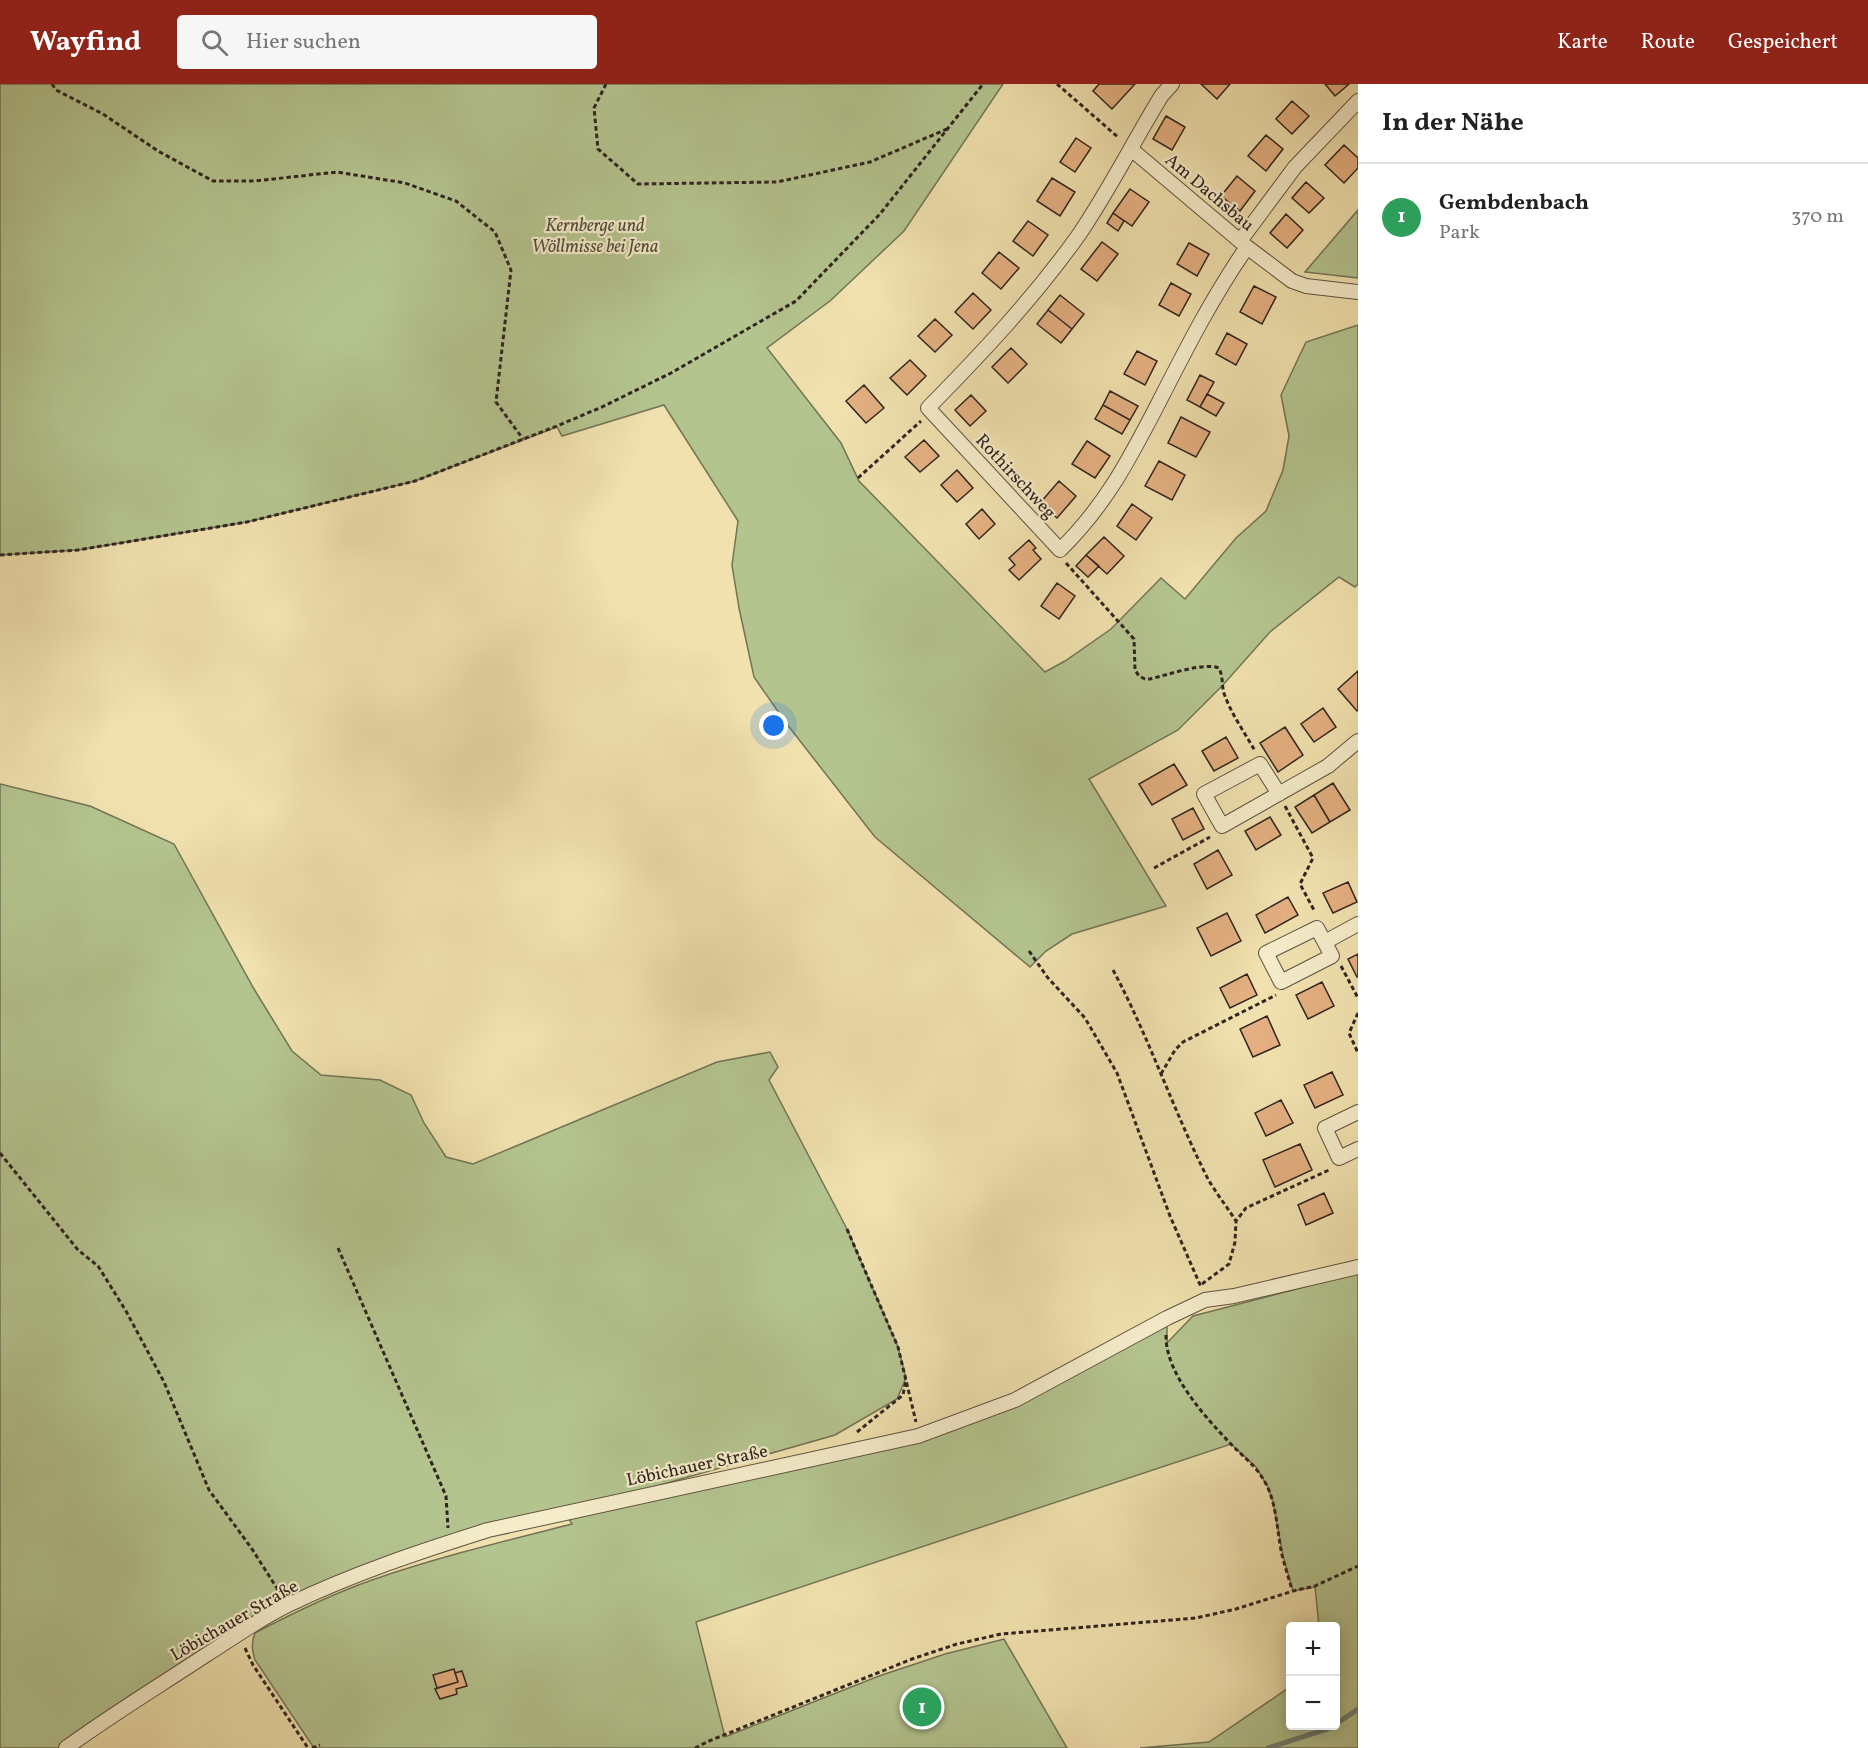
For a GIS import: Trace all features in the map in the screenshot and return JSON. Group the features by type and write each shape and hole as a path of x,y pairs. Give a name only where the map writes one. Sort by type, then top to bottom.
{"street":[{"path":"931,411 928,408 997,337 1038,290 1079,234 1162,95 1172,84"},
{"path":"1060,550 1082,529 1115,483 1244,244 1295,167 1358,101"},
{"name":"Am Dachsbau","path":"1131,149 1244,244 1292,281 1306,286 1358,292"},
{"name":"Rothirschweg","path":"931,411 1060,550"},
{"path":"1279,794 1260,764 1204,794 1222,826 1279,794 1328,766 1358,741"},
{"path":"1325,942 1358,924"},
{"path":"1317,927 1332,956 1281,982 1266,953 1317,927"},
{"path":"1358,1112 1325,1128 1339,1158 1358,1149"},
{"name":"Löbichauer Straße","path":"66,1748 111,1716 287,1605 367,1572 488,1530 918,1436 1015,1400 1205,1300 1234,1296 1358,1267"}],"path":[{"path":"52,84 56,90 103,114 158,151 213,181 255,182 337,172 405,183 456,201 495,232 511,270 496,402 523,439"},
{"path":"606,84 594,108 598,149 638,184 777,182 870,162 949,128"},
{"path":"0,555 78,550 247,522 415,481 602,407 671,373 796,301 880,214 982,84"},
{"path":"1057,84 1131,149"},
{"path":"858,478 931,411"},
{"path":"1060,550 1064,561 1134,639 1135,670 1139,676 1150,679 1213,665 1219,668 1222,676 1222,690 1257,754 1260,764"},
{"path":"1279,794 1313,858 1300,884 1317,916 1317,927"},
{"path":"1154,868 1217,833 1222,826"},
{"path":"1029,951 1048,978 1085,1018 1117,1073 1174,1225 1201,1285 1229,1264 1235,1242 1236,1221 1246,1208 1333,1169 1339,1158"},
{"path":"1332,956 1340,963 1358,998"},
{"path":"1113,970 1136,1013 1160,1075 1209,1180 1236,1221"},
{"path":"1160,1075 1182,1042 1276,995 1281,982"},
{"path":"1358,1013 1349,1033 1358,1053"},
{"path":"0,1153 78,1250 98,1266 126,1311 164,1383 208,1490 252,1550 287,1605"},
{"path":"847,1229 898,1347 914,1408 918,1436"},
{"path":"338,1248 446,1496 449,1542"},
{"path":"1167,1318 1166,1343 1176,1374 1209,1420 1256,1467 1268,1487 1293,1591"},
{"path":"851,1436 891,1407 903,1395 906,1378"},
{"path":"695,1748 709,1740 912,1659 957,1644 1001,1634 1196,1618 1315,1586 1358,1566"},
{"path":"239,1634 253,1665 310,1748 320,1746"}],"green space":[{"name":"Kernberge und Wöllmisse bei Jena","path":"0,84 1003,84 904,231 830,301 767,348 841,443 859,481 1045,672 1111,629 1161,578 1185,599 1236,538 1266,511 1283,470 1289,436 1281,395 1306,342 1358,325 1358,584 1355,587 1339,577 1270,632 1222,686 1178,730 1089,779 1166,906 1072,934 1046,951 1030,967 875,837 786,723 754,677 732,565 738,521 664,405 562,436 557,427 415,481 247,522 78,550 0,555"},
{"path":"1358,210 1358,278 1305,272"},
{"path":"0,784 90,806 174,844 254,989 292,1051 321,1075 380,1080 411,1095 424,1123 446,1157 473,1164 717,1062 770,1052 778,1067 769,1080 847,1229 898,1347 906,1378 897,1399 835,1435 580,1508 918,1436 1015,1400 1167,1318 1167,1343 1193,1316 1358,1273 1358,1748 1140,1748 1209,1742 1286,1690 1286,1730 1340,1730 1340,1622 1319,1622 1315,1587 1293,1591 1268,1487 1256,1467 1231,1444 696,1622 725,1737 879,1676 945,1654 1004,1639 1067,1748 314,1748 255,1660 252,1646 255,1633 313,1604 372,1580 497,1543 572,1524 565,1512 488,1530 287,1605 66,1748 0,1748"}],"building":[{"path":"1099,84 1135,84 1112,109 1093,91"},
{"path":"1201,84 1230,84 1217,99"},
{"path":"1325,84 1349,84 1335,96"},
{"path":"1292,101 1309,116 1292,134 1276,119"},
{"path":"1166,116 1185,127 1172,150 1153,139"},
{"path":"1266,135 1283,149 1266,171 1248,156"},
{"path":"1076,138 1091,148 1075,172 1060,162"},
{"path":"1344,145 1358,158 1358,168 1344,183 1325,165"},
{"path":"1237,176 1255,191 1240,211 1221,196"},
{"path":"1052,178 1075,192 1060,216 1037,201"},
{"path":"1306,182 1324,198 1309,213 1292,198"},
{"path":"1130,189 1149,202 1132,226 1113,213"},
{"path":"1113,213 1124,221 1118,231 1107,223"},
{"path":"1286,214 1303,230 1287,248 1270,233"},
{"path":"1028,221 1048,235 1033,256 1013,241"},
{"path":"1102,242 1118,254 1097,281 1081,269"},
{"path":"1189,243 1209,254 1197,276 1177,264"},
{"path":"999,252 1019,268 1001,289 982,273"},
{"path":"1171,283 1191,294 1179,316 1159,305"},
{"path":"1254,286 1276,297 1262,324 1240,312"},
{"path":"973,293 991,310 973,329 955,312"},
{"path":"1060,295 1084,314 1072,329 1048,310"},
{"path":"1048,310 1072,329 1061,343 1037,324"},
{"path":"935,319 952,335 935,352 918,336"},
{"path":"1227,333 1247,344 1236,365 1216,354"},
{"path":"1011,348 1027,364 1008,383 992,367"},
{"path":"1137,351 1157,361 1145,385 1124,374"},
{"path":"910,360 926,376 907,395 890,378"},
{"path":"1200,375 1214,382 1200,407 1187,400"},
{"path":"864,385 884,408 866,423 846,401"},
{"path":"1110,391 1138,406 1130,420 1103,405"},
{"path":"1207,394 1224,403 1216,416 1200,407"},
{"path":"971,395 986,411 970,426 955,410"},
{"path":"1103,405 1130,420 1122,434 1095,419"},
{"path":"1181,417 1210,432 1196,457 1168,443"},
{"path":"924,440 939,456 920,472 905,457"},
{"path":"1087,441 1110,456 1095,478 1072,464"},
{"path":"1159,461 1185,475 1172,500 1145,486"},
{"path":"957,470 973,488 957,502 941,485"},
{"path":"1059,481 1076,496 1057,518 1040,503"},
{"path":"1132,504 1152,518 1136,540 1117,526"},
{"path":"982,509 995,524 979,539 966,524"},
{"path":"1104,537 1124,556 1107,574 1086,555"},
{"path":"1029,540 1036,548 1033,550 1041,559 1019,580 1009,570 1015,565 1009,558"},
{"path":"1086,555 1099,566 1088,577 1076,566"},
{"path":"1057,583 1075,596 1059,619 1041,606"},
{"path":"1358,671 1358,710 1357,711 1338,689"},
{"path":"1323,708 1336,727 1314,742 1301,724"},
{"path":"1285,727 1303,755 1278,772 1260,743"},
{"path":"1226,737 1238,758 1214,771 1202,751"},
{"path":"1174,764 1187,785 1152,805 1139,784"},
{"path":"1333,783 1350,810 1330,822 1314,795"},
{"path":"1314,795 1330,822 1312,833 1295,807"},
{"path":"1193,808 1204,829 1183,840 1172,819"},
{"path":"1270,817 1281,835 1256,850 1245,831"},
{"path":"1218,850 1232,875 1207,889 1194,864"},
{"path":"1348,882 1357,902 1333,913 1323,893"},
{"path":"1288,897 1298,915 1265,933 1256,915"},
{"path":"1227,913 1241,941 1211,956 1197,928"},
{"path":"1358,954 1358,976 1357,977 1348,959"},
{"path":"1247,974 1257,995 1230,1008 1220,988"},
{"path":"1322,982 1334,1006 1308,1019 1296,995"},
{"path":"1267,1016 1280,1045 1253,1057 1240,1029"},
{"path":"1332,1072 1343,1095 1315,1108 1304,1085"},
{"path":"1281,1100 1293,1123 1266,1136 1255,1113"},
{"path":"1300,1144 1312,1170 1275,1187 1263,1160"},
{"path":"1324,1193 1333,1213 1306,1225 1298,1205"},
{"path":"454,1669 458,1682 437,1688 433,1675"},
{"path":"462,1671 467,1686 456,1689 457,1694 440,1699 435,1689 458,1682 455,1673"}],"waterway":[{"path":"1340,1721 1358,1709"},
{"path":"1268,1748 1324,1730"}],"place":[{"name":"Gembdenbach","path":"922,1707"}]}
